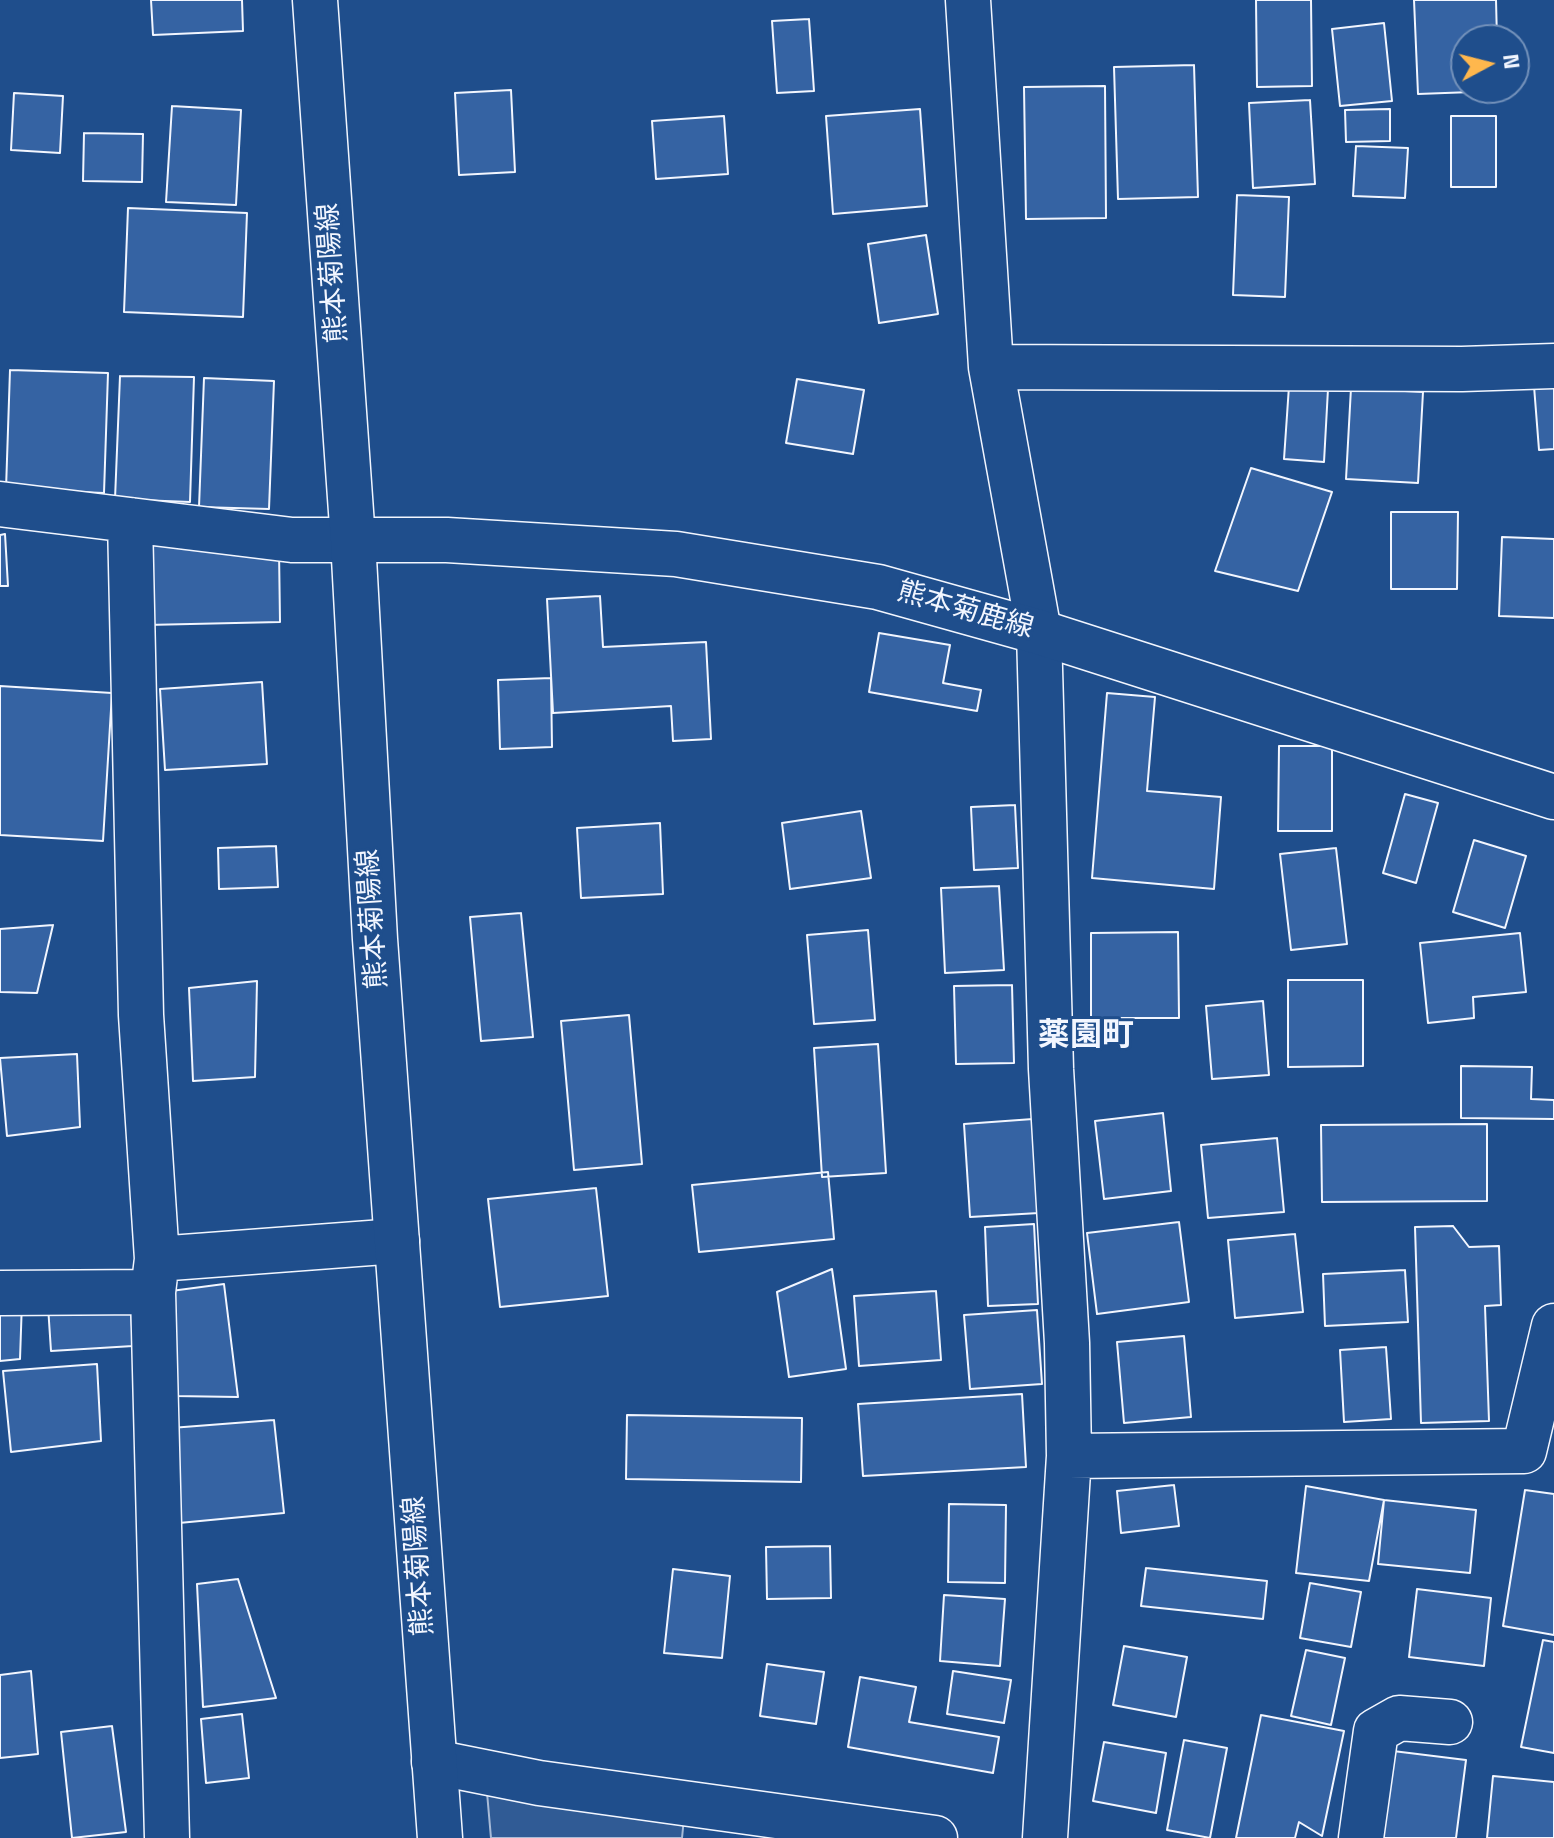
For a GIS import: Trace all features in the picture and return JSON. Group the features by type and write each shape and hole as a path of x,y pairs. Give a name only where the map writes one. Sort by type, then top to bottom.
{"street":[{"name":"熊本菊陽線","path":"315,0 353,540 375,939 440,1838"},
{"path":"968,0 991,367 1039,632 1051,1069 1067,1343 1069,1456 1045,1838"},
{"path":"991,367 1462,369 1554,366"},
{"name":"熊本菊鹿線","path":"0,504 292,540 447,540 676,554 878,587 1039,632 1554,797"},
{"path":"130,520 141,1015 155,1276 167,1838"},
{"path":"0,1293 155,1276 397,1241"},
{"path":"1069,1456 1524,1451 1554,1326"},
{"path":"1361,1838 1376,1731 1399,1718 1450,1722"},
{"path":"434,1762 539,1783 935,1838"}],"shaded area":[{"path":"486,1781 685,1808 682,1838 491,1838"}],"building":[{"path":"151,0 242,0 243,31 153,35"},
{"path":"1256,0 1311,0 1312,86 1257,87"},
{"path":"1414,0 1496,0 1497,24 1450,24 1450,93 1418,94"},
{"path":"809,19 814,91 777,93 772,21"},
{"path":"1384,23 1392,101 1340,106 1332,29"},
{"path":"1194,65 1198,197 1118,199 1114,67"},
{"path":"1105,86 1106,218 1026,219 1024,87"},
{"path":"511,90 515,172 459,175 455,93"},
{"path":"14,93 63,96 60,153 11,150"},
{"path":"1310,100 1315,184 1253,188 1249,103"},
{"path":"172,106 241,110 236,205 166,202"},
{"path":"920,109 927,206 833,214 826,116"},
{"path":"1390,109 1390,141 1346,142 1345,110"},
{"path":"724,116 728,174 656,179 652,121"},
{"path":"1451,116 1496,116 1496,187 1451,187"},
{"path":"84,133 143,134 142,182 83,181"},
{"path":"1356,146 1408,148 1405,198 1353,196"},
{"path":"1237,195 1289,197 1285,297 1233,295"},
{"path":"128,208 247,213 243,317 124,312"},
{"path":"926,235 938,314 879,323 868,244"},
{"path":"10,370 108,373 104,493 6,489"},
{"path":"120,376 194,377 190,502 115,499"},
{"path":"204,378 274,381 269,509 199,507"},
{"path":"797,379 864,390 853,454 786,443"},
{"path":"1554,384 1554,449 1539,450 1534,386"},
{"path":"1289,386 1328,389 1324,462 1284,459"},
{"path":"1351,388 1423,392 1418,483 1346,479"},
{"path":"1251,468 1332,492 1298,591 1215,571"},
{"path":"1391,512 1458,512 1457,589 1391,589"},
{"path":"5,534 8,586 0,586 0,535"},
{"path":"145,537 279,550 280,622 146,625"},
{"path":"1502,537 1554,539 1554,618 1499,616"},
{"path":"600,596 603,647 706,642 711,739 673,741 671,706 553,713 547,599"},
{"path":"879,633 950,645 943,683 981,690 977,711 869,692"},
{"path":"551,678 552,747 500,749 498,680"},
{"path":"262,682 267,764 165,770 160,689"},
{"path":"0,686 112,693 103,841 0,835"},
{"path":"1107,693 1155,697 1147,791 1221,797 1214,889 1092,878"},
{"path":"1279,746 1332,746 1332,831 1278,831"},
{"path":"1405,794 1438,803 1416,883 1383,873"},
{"path":"1015,805 1018,868 974,870 971,807"},
{"path":"861,811 871,878 790,889 782,823"},
{"path":"660,823 663,894 581,898 577,828"},
{"path":"1474,840 1526,856 1505,928 1453,912"},
{"path":"276,846 278,887 219,889 218,848"},
{"path":"1336,848 1347,944 1291,950 1280,854"},
{"path":"999,886 1004,970 945,973 941,888"},
{"path":"521,913 533,1037 481,1041 470,917"},
{"path":"53,925 37,993 0,992 0,929"},
{"path":"868,930 875,1020 814,1024 807,935"},
{"path":"1178,932 1179,1018 1091,1018 1091,933"},
{"path":"1520,933 1526,992 1473,997 1474,1018 1428,1023 1420,943"},
{"path":"1288,980 1363,980 1363,1066 1288,1067"},
{"path":"257,981 255,1077 193,1081 189,988"},
{"path":"1012,985 1014,1063 956,1064 954,986"},
{"path":"1263,1001 1269,1075 1212,1079 1206,1006"},
{"path":"629,1015 642,1164 574,1170 561,1021"},
{"path":"878,1044 886,1173 822,1177 814,1048"},
{"path":"77,1054 80,1127 7,1136 0,1058"},
{"path":"1461,1066 1532,1067 1531,1099 1554,1100 1554,1119 1461,1118"},
{"path":"1163,1113 1171,1191 1104,1199 1095,1121"},
{"path":"1033,1119 1039,1213 970,1217 964,1124"},
{"path":"1487,1124 1487,1201 1322,1202 1321,1125"},
{"path":"1277,1138 1284,1212 1208,1218 1201,1145"},
{"path":"828,1172 834,1239 699,1252 692,1185"},
{"path":"596,1188 608,1296 500,1307 488,1199"},
{"path":"1179,1222 1189,1302 1097,1314 1087,1233"},
{"path":"1034,1224 1038,1304 988,1306 985,1227"},
{"path":"1453,1226 1469,1247 1499,1246 1501,1305 1485,1306 1489,1421 1421,1423 1415,1227"},
{"path":"1295,1234 1303,1312 1235,1318 1228,1240"},
{"path":"832,1269 846,1369 789,1377 777,1292"},
{"path":"1405,1270 1408,1322 1325,1326 1323,1274"},
{"path":"224,1284 238,1397 174,1396 171,1291"},
{"path":"936,1291 941,1360 859,1366 854,1296"},
{"path":"130,1293 133,1346 51,1351 48,1306"},
{"path":"22,1301 20,1359 0,1361 0,1303"},
{"path":"1037,1310 1042,1384 970,1389 964,1315"},
{"path":"1184,1336 1191,1417 1124,1423 1117,1342"},
{"path":"1386,1347 1391,1419 1344,1422 1340,1350"},
{"path":"97,1364 101,1441 11,1452 3,1371"},
{"path":"1022,1394 1026,1467 863,1476 858,1404"},
{"path":"627,1415 802,1418 801,1482 626,1479"},
{"path":"274,1420 284,1513 179,1523 171,1428"},
{"path":"1174,1485 1179,1526 1121,1533 1117,1491"},
{"path":"1306,1486 1384,1500 1369,1581 1296,1573"},
{"path":"1525,1490 1554,1494 1554,1635 1503,1626"},
{"path":"1384,1500 1476,1510 1470,1573 1378,1564"},
{"path":"949,1504 1006,1505 1005,1583 948,1582"},
{"path":"830,1546 831,1598 767,1599 766,1547"},
{"path":"1146,1568 1267,1581 1263,1619 1141,1606"},
{"path":"673,1569 730,1576 722,1658 664,1653"},
{"path":"238,1579 276,1698 203,1707 197,1584"},
{"path":"1310,1583 1361,1592 1351,1647 1300,1638"},
{"path":"1417,1589 1491,1598 1484,1666 1409,1657"},
{"path":"944,1595 1005,1599 1000,1666 940,1661"},
{"path":"1543,1640 1554,1642 1554,1753 1521,1747"},
{"path":"1124,1646 1187,1657 1176,1717 1113,1705"},
{"path":"1306,1650 1345,1658 1331,1725 1291,1716"},
{"path":"767,1664 824,1672 816,1724 760,1716"},
{"path":"31,1671 38,1754 0,1758 0,1675"},
{"path":"953,1671 1011,1680 1004,1723 947,1714"},
{"path":"860,1677 916,1687 909,1722 999,1737 993,1773 848,1747"},
{"path":"242,1714 249,1778 206,1783 201,1719"},
{"path":"1261,1715 1344,1731 1322,1836 1299,1822 1295,1838 1236,1838"},
{"path":"112,1726 126,1832 72,1838 61,1732"},
{"path":"1184,1740 1227,1748 1210,1838 1167,1830"},
{"path":"1104,1742 1166,1753 1156,1813 1093,1801"},
{"path":"1393,1751 1466,1760 1456,1838 1382,1838"},
{"path":"1493,1776 1554,1782 1554,1838 1487,1838"}],"district":[{"name":"薬園町","path":"1086,1037"}]}
